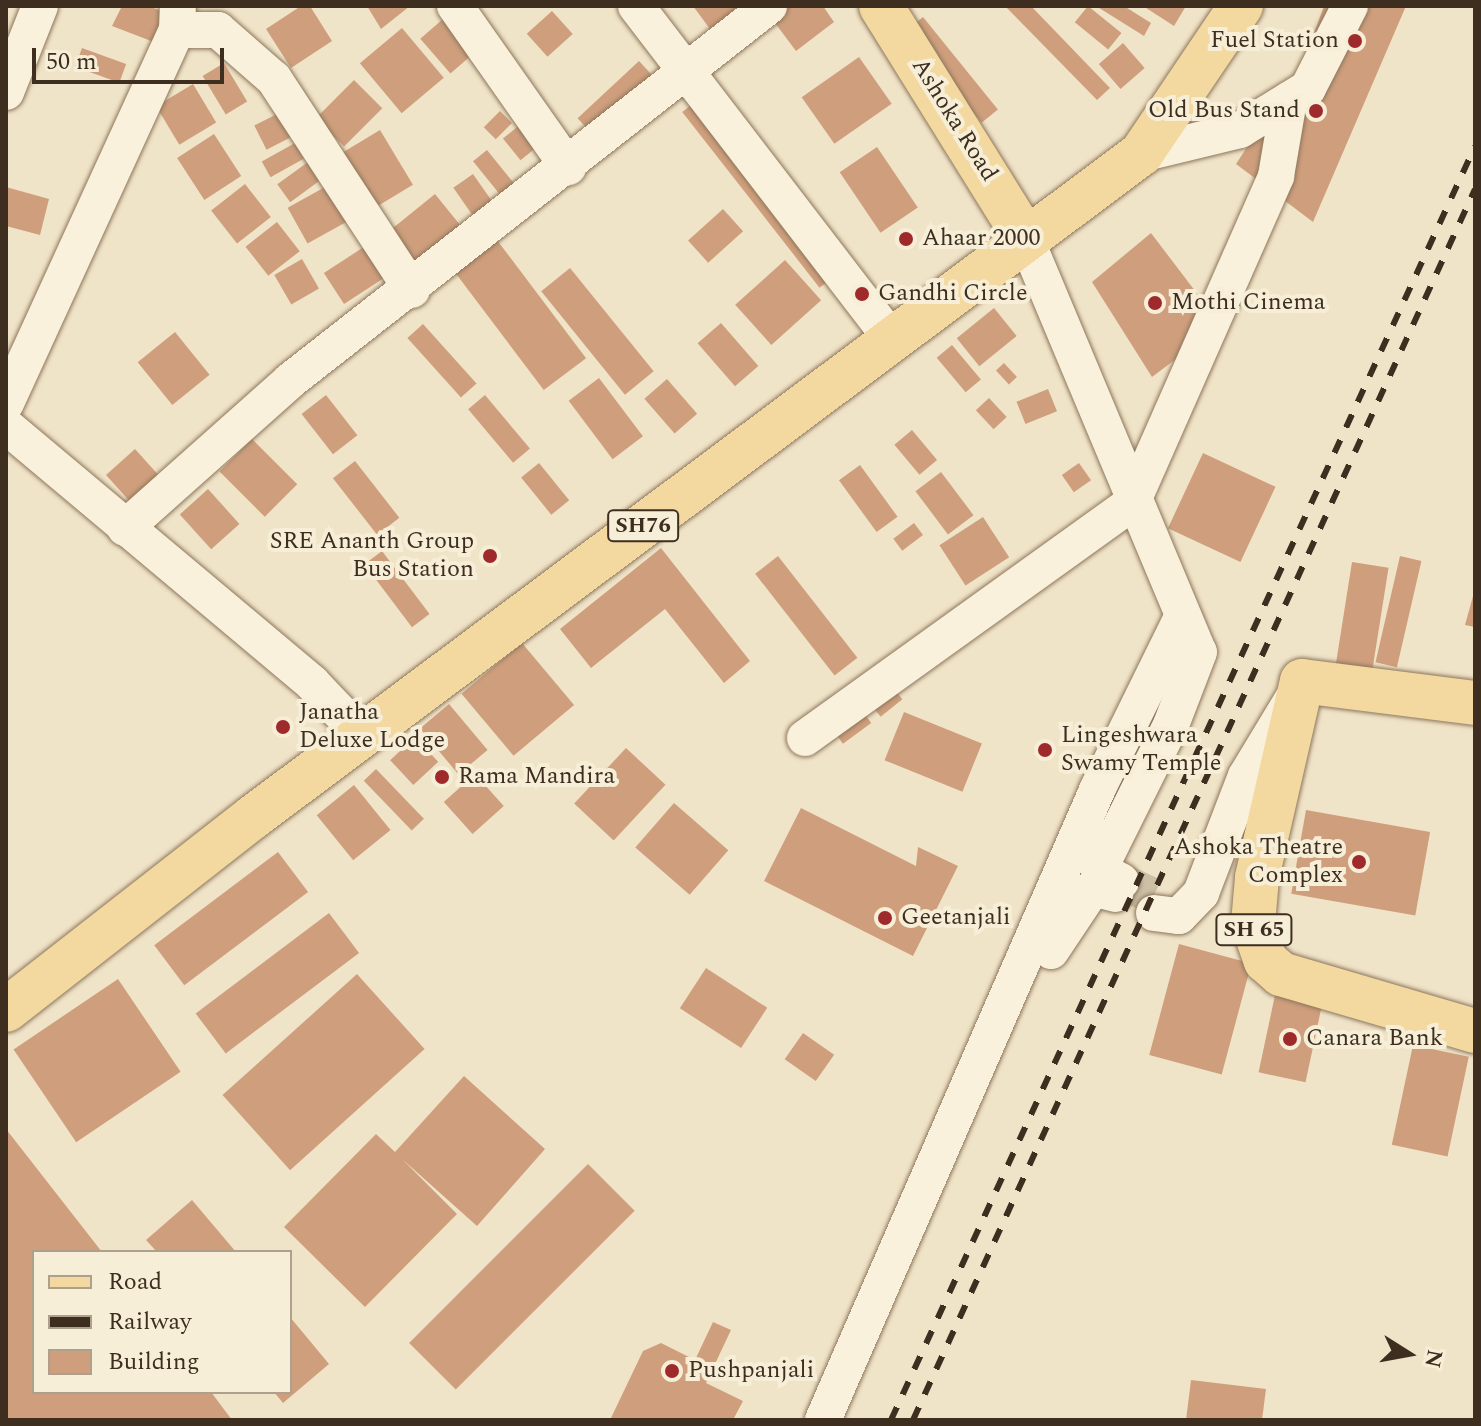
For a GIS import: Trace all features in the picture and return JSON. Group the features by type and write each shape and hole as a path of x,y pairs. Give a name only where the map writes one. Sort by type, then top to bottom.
{"main road":[{"name":"Ashoka Road","path":"881,6 1025,237"},
{"name":"SH76","path":"6,1010 891,338 1141,154 1241,6"},
{"path":"1301,685 1475,703"},
{"name":"SH 65","path":"1301,685 1257,878 1257,943 1266,961 1298,982 1475,1031"}],"street":[{"path":"6,92 40,6"},
{"path":"455,6 568,167"},
{"path":"636,6 683,74 891,338"},
{"path":"125,528 291,380 412,290 769,6"},
{"path":"1141,154 1240,130 1308,88 1350,6"},
{"path":"6,403 177,18 218,30 274,79 412,290"},
{"path":"805,738 1132,503 1276,176 1289,100"},
{"path":"996,1030 1012,1030 1076,906 1093,888 1118,887 1099,870 1171,725 1199,652 1132,503 1025,237"},
{"path":"6,426 312,683 351,724 354,745"},
{"path":"823,1420 996,1030 1098,788 1182,617"},
{"path":"1162,908 1190,898 1255,744 1301,685"}],"building":[{"path":"122,6 149,6 170,15 159,44 112,26"},
{"path":"301,6 310,6 332,41 291,68 266,29"},
{"path":"367,6 410,6 381,29"},
{"path":"458,6 488,41 450,74 420,39"},
{"path":"693,6 740,6 710,29"},
{"path":"790,6 823,6 834,22 796,51 772,19"},
{"path":"1005,6 1031,6 1110,88 1097,100"},
{"path":"1088,6 1121,33 1108,49 1075,22"},
{"path":"1096,6 1124,6 1151,23 1144,36"},
{"path":"1143,6 1186,6 1174,26"},
{"name":"Old Bus Stand","path":"1324,6 1406,6 1313,222 1236,164 1305,58"},
{"path":"552,11 573,34 547,57 527,34"},
{"path":"923,17 998,109 982,123 907,30"},
{"path":"402,28 444,78 402,113 360,63"},
{"path":"1123,43 1145,68 1120,89 1099,64"},
{"path":"82,48 126,64 119,83 75,67"},
{"path":"859,57 892,104 834,144 802,97"},
{"path":"639,61 652,75 591,132 578,118"},
{"path":"224,63 247,102 226,114 203,76"},
{"path":"354,80 382,108 344,146 316,118"},
{"path":"193,84 216,123 179,145 156,106"},
{"path":"709,91 846,267 820,288 682,112"},
{"path":"500,111 512,123 496,139 484,127"},
{"path":"281,112 293,136 267,150 254,126"},
{"path":"527,119 545,141 521,160 503,139"},
{"path":"380,130 413,185 376,207 343,152"},
{"path":"214,134 241,176 204,200 177,158"},
{"path":"295,143 304,159 270,177 262,161"},
{"path":"877,147 918,208 881,233 840,172"},
{"path":"487,150 516,186 502,197 473,161"},
{"path":"308,162 321,180 290,202 277,184"},
{"path":"473,174 497,208 477,222 453,188"},
{"path":"334,182 354,218 308,244 288,208"},
{"path":"245,184 271,217 237,244 211,210"},
{"path":"6,187 49,199 40,235 6,226"},
{"path":"435,194 463,229 417,267 388,232"},
{"path":"723,209 743,231 708,263 688,240"},
{"path":"277,222 300,251 268,276 245,247"},
{"name":"Mothi Cinema","path":"1151,233 1221,325 1152,377 1092,282"},
{"path":"497,240 586,358 544,390 455,272"},
{"path":"370,243 390,274 344,304 324,273"},
{"path":"302,259 319,288 291,304 274,275"},
{"path":"785,260 821,300 771,345 735,305"},
{"path":"570,268 654,371 625,395 541,291"},
{"path":"994,308 1017,336 979,366 957,338"},
{"path":"721,323 758,366 735,386 698,343"},
{"path":"423,324 477,383 461,398 407,338"},
{"path":"175,332 210,375 172,405 138,362"},
{"path":"952,345 981,379 966,392 937,358"},
{"path":"1004,363 1017,377 1009,384 996,371"},
{"path":"599,378 643,436 613,459 569,401"},
{"path":"667,379 697,414 675,433 644,399"},
{"path":"1048,389 1057,411 1025,424 1016,402"},
{"path":"326,395 357,435 333,454 302,414"},
{"path":"485,395 530,449 513,463 468,409"},
{"path":"989,398 1007,417 994,429 976,410"},
{"path":"912,430 937,460 919,475 894,445"},
{"path":"252,439 297,484 265,517 219,472"},
{"path":"135,449 161,478 132,504 106,475"},
{"path":"1203,453 1276,487 1240,562 1168,528"},
{"path":"355,461 399,518 377,535 333,478"},
{"path":"539,463 569,500 551,515 521,477"},
{"path":"1079,463 1091,480 1074,492 1062,475"},
{"path":"860,465 898,517 877,532 839,480"},
{"path":"941,472 973,515 948,534 915,491"},
{"path":"208,489 239,524 211,549 180,514"},
{"path":"983,517 1009,557 966,586 939,545"},
{"path":"914,523 923,535 902,551 893,539"},
{"path":"661,548 750,661 724,683 665,609 591,668 560,629"},
{"path":"382,551 430,614 412,627 364,564"},
{"path":"778,556 857,658 835,676 755,574"},
{"path":"1400,556 1421,561 1397,667 1375,662"},
{"path":"1352,562 1389,568 1371,675 1335,670"},
{"path":"1475,589 1475,627 1465,625"},
{"path":"522,643 574,705 514,756 461,694"},
{"path":"886,679 902,699 881,717 864,697"},
{"path":"853,698 871,723 843,744 825,719"},
{"path":"449,704 488,750 458,774 420,728"},
{"path":"904,712 982,743 962,792 885,760"},
{"path":"415,737 438,762 413,785 390,760"},
{"path":"626,748 665,785 614,840 574,804"},
{"path":"376,769 424,819 412,830 364,781"},
{"path":"475,774 504,806 473,834 444,802"},
{"path":"354,785 391,830 353,860 317,815"},
{"path":"674,803 728,850 690,895 635,848"},
{"name":"Geetanjali","path":"801,808 916,866 918,847 958,866 913,956 764,881"},
{"name":"Ashoka Theatre Complex","path":"1306,810 1430,832 1415,916 1291,894"},
{"path":"278,852 308,892 184,985 154,945"},
{"path":"329,913 359,953 226,1053 196,1014"},
{"path":"1179,944 1251,963 1222,1074 1149,1055"},
{"path":"706,968 767,1008 741,1048 680,1008"},
{"path":"357,974 425,1049 290,1170 222,1095"},
{"path":"118,979 181,1072 76,1142 14,1049"},
{"name":"Canara Bank","path":"1275,995 1322,1005 1306,1082 1259,1072"},
{"path":"803,1033 834,1055 816,1081 785,1059"},
{"path":"1413,1045 1469,1057 1448,1157 1392,1145"},
{"path":"464,1076 545,1149 477,1226 402,1159 457,1214 365,1307 284,1227 376,1134 395,1152"},
{"path":"6,1129 100,1250 32,1250 32,1394 212,1394 232,1420 6,1420"},
{"path":"588,1164 635,1211 456,1390 409,1343"},
{"path":"192,1200 234,1250 155,1250 146,1240"},
{"path":"292,1319 329,1364 283,1403 276,1394 292,1394"},
{"name":"Pushpanjali","path":"713,1322 731,1330 706,1383 743,1401 733,1420 610,1420 643,1351 661,1343 695,1360"},
{"path":"1191,1380 1266,1389 1262,1420 1186,1420"}],"tunnel":[{"path":"1121,881 1170,904"}],"railway":[{"path":"891,1420 1475,146"},
{"path":"913,1420 1475,189"}],"place":[{"name":"Fuel Station","path":"1355,41"},
{"name":"Old Bus Stand","path":"1316,111"},
{"name":"Ahaar 2000","path":"906,239"},
{"name":"Gandhi Circle","path":"862,294"},
{"name":"Mothi Cinema","path":"1155,303"},
{"name":"SRE Ananth Group Bus Station","path":"490,556"},
{"name":"Janatha Deluxe Lodge","path":"283,727"},
{"name":"Lingeshwara Swamy Temple","path":"1045,750"},
{"name":"Rama Mandira","path":"442,777"},
{"name":"Ashoka Theatre Complex","path":"1359,862"},
{"name":"Geetanjali","path":"885,918"},
{"name":"Canara Bank","path":"1290,1039"},
{"name":"Pushpanjali","path":"672,1371"}]}
